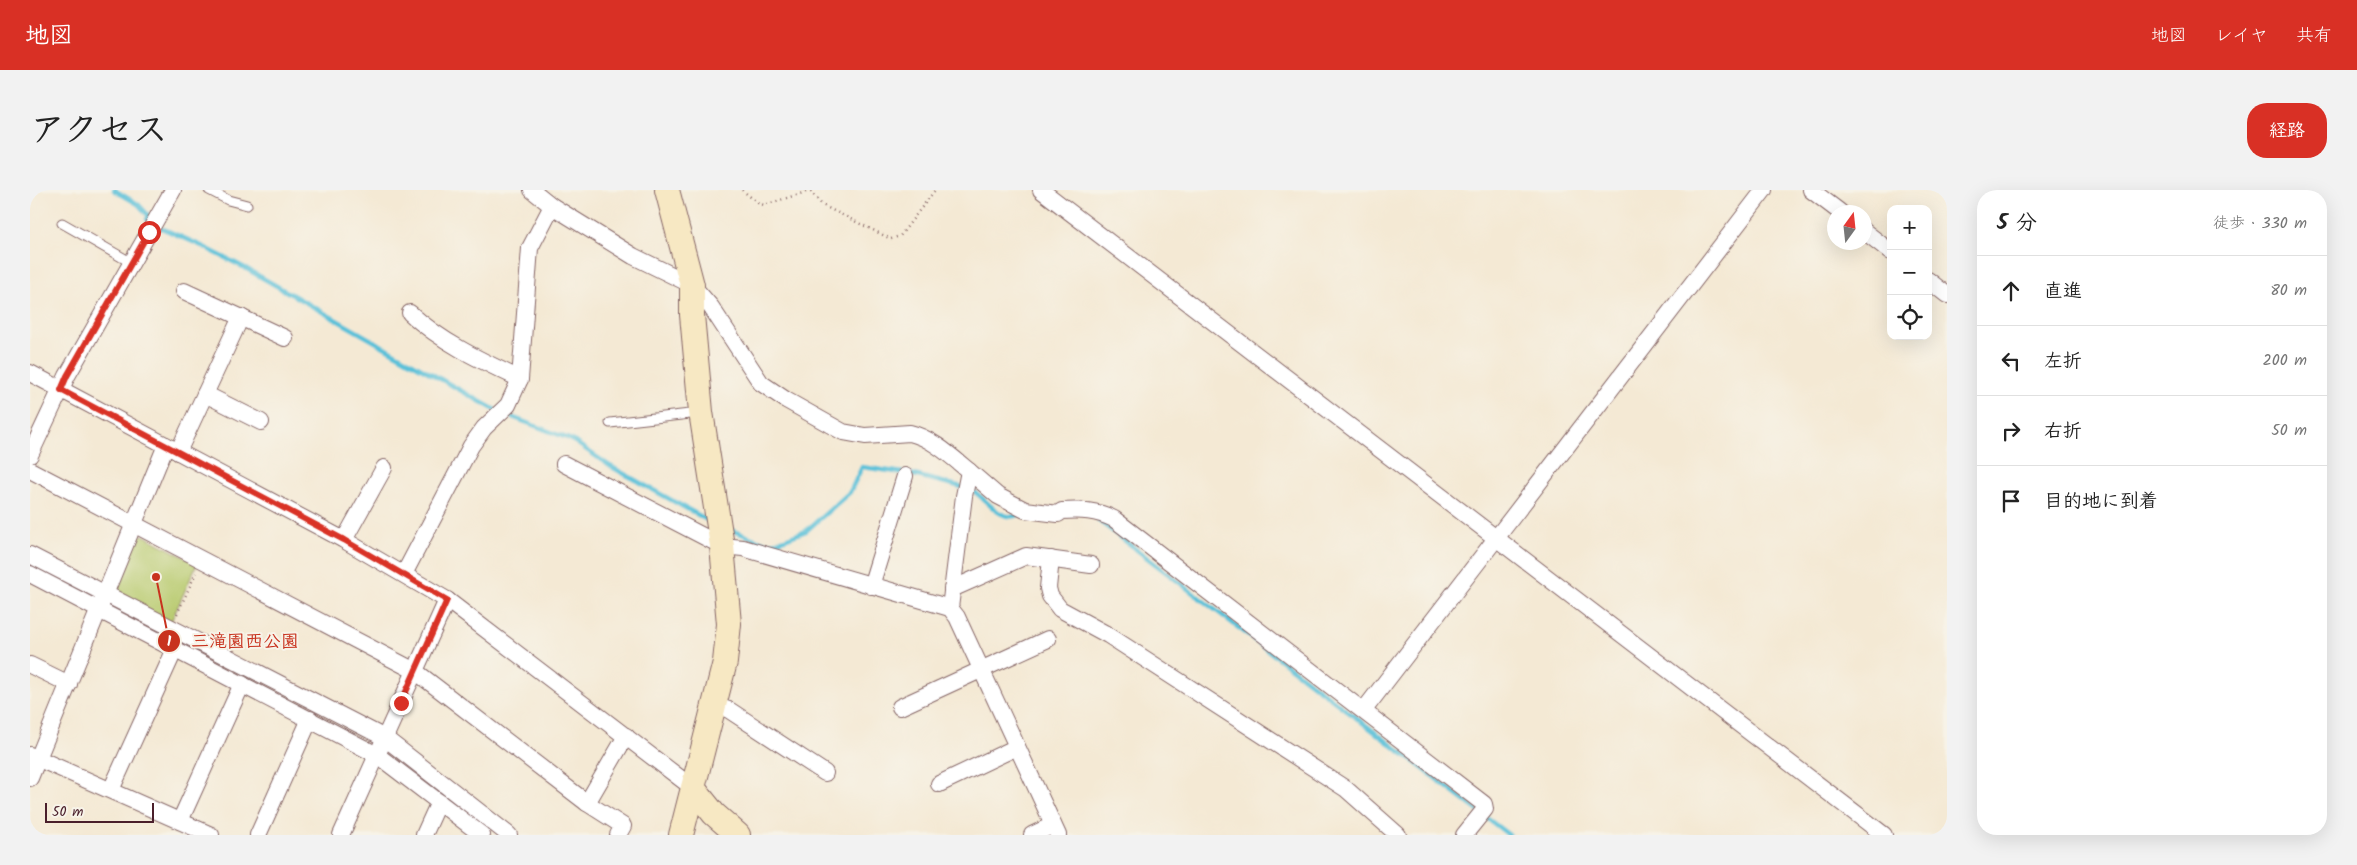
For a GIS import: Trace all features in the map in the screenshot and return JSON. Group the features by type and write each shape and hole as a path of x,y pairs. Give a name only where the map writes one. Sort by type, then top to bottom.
{"street":[{"path":"30,456 67,376 173,190"},
{"path":"532,190 552,206 633,256 692,285 711,307 761,383 786,400 843,432 865,436 916,434 943,450 969,474 998,496 1025,510 1058,514 1062,511 1087,510 1102,513 1114,519 1484,804 1480,815 1464,835"},
{"path":"667,190 692,285 692,315 702,412 720,532 729,624 725,662 681,835"},
{"path":"1041,190 1884,835"},
{"path":"1364,710 1764,190"},
{"path":"1810,190 1830,205"},
{"path":"404,574 472,446 484,428 508,405 520,379 530,248 552,206"},
{"path":"1872,238 1888,250"},
{"path":"1932,283 1947,295"},
{"path":"184,291 285,338"},
{"path":"410,313 437,334 483,361 520,379"},
{"path":"30,778 34,756 69,684 134,525 172,448 205,394 241,318"},
{"path":"30,373 344,540 447,600 693,788 714,814 738,835"},
{"path":"205,394 261,422"},
{"path":"564,464 720,532 744,548 950,608 957,617 1056,830 1032,835"},
{"path":"344,540 384,468"},
{"path":"30,470 415,671 587,803 623,826 618,835"},
{"path":"950,608 964,496 969,474"},
{"path":"871,586 904,476"},
{"path":"30,555 175,649 377,755 482,835"},
{"path":"952,589 1026,556 1091,565"},
{"path":"1051,560 1048,588 1050,596 1060,609 1108,635 1346,789 1398,835"},
{"path":"30,574 170,628 385,738 510,835"},
{"path":"341,835 447,600"},
{"path":"900,707 1048,639"},
{"path":"111,790 175,649"},
{"path":"30,666 69,684"},
{"path":"180,821 242,684"},
{"path":"714,706 729,710 825,773"},
{"path":"258,835 310,719"},
{"path":"587,803 626,736"},
{"path":"939,784 1017,747"},
{"path":"34,756 211,835"},
{"path":"424,835 439,802"}],"lane":[{"path":"209,190 228,200 247,205"},
{"path":"62,223 132,263"},
{"path":"610,423 702,412"}],"path":[{"path":"742,190 758,203 764,205 811,192 822,204 890,239 900,236 935,190"},
{"path":"170,628 201,560"}],"green space":[{"path":"143,535 197,564 170,624 115,590 136,537"}],"waterway":[{"path":"114,190 138,204 149,216 147,219 151,222"},
{"path":"157,226 245,268 497,411"},
{"path":"504,414 572,440 610,466 709,521"},
{"path":"728,529 766,543 774,543 806,531 850,492 862,467 910,474 962,487"},
{"path":"970,489 998,512 1011,516 1018,515"},
{"path":"1099,521 1478,811"},
{"path":"1484,816 1509,835"}],"place":[{"name":"三滝園西公園","path":"156,577"}],"route":[{"path":"149,232 67,376 61,390 344,540 447,600 401,703"}]}
